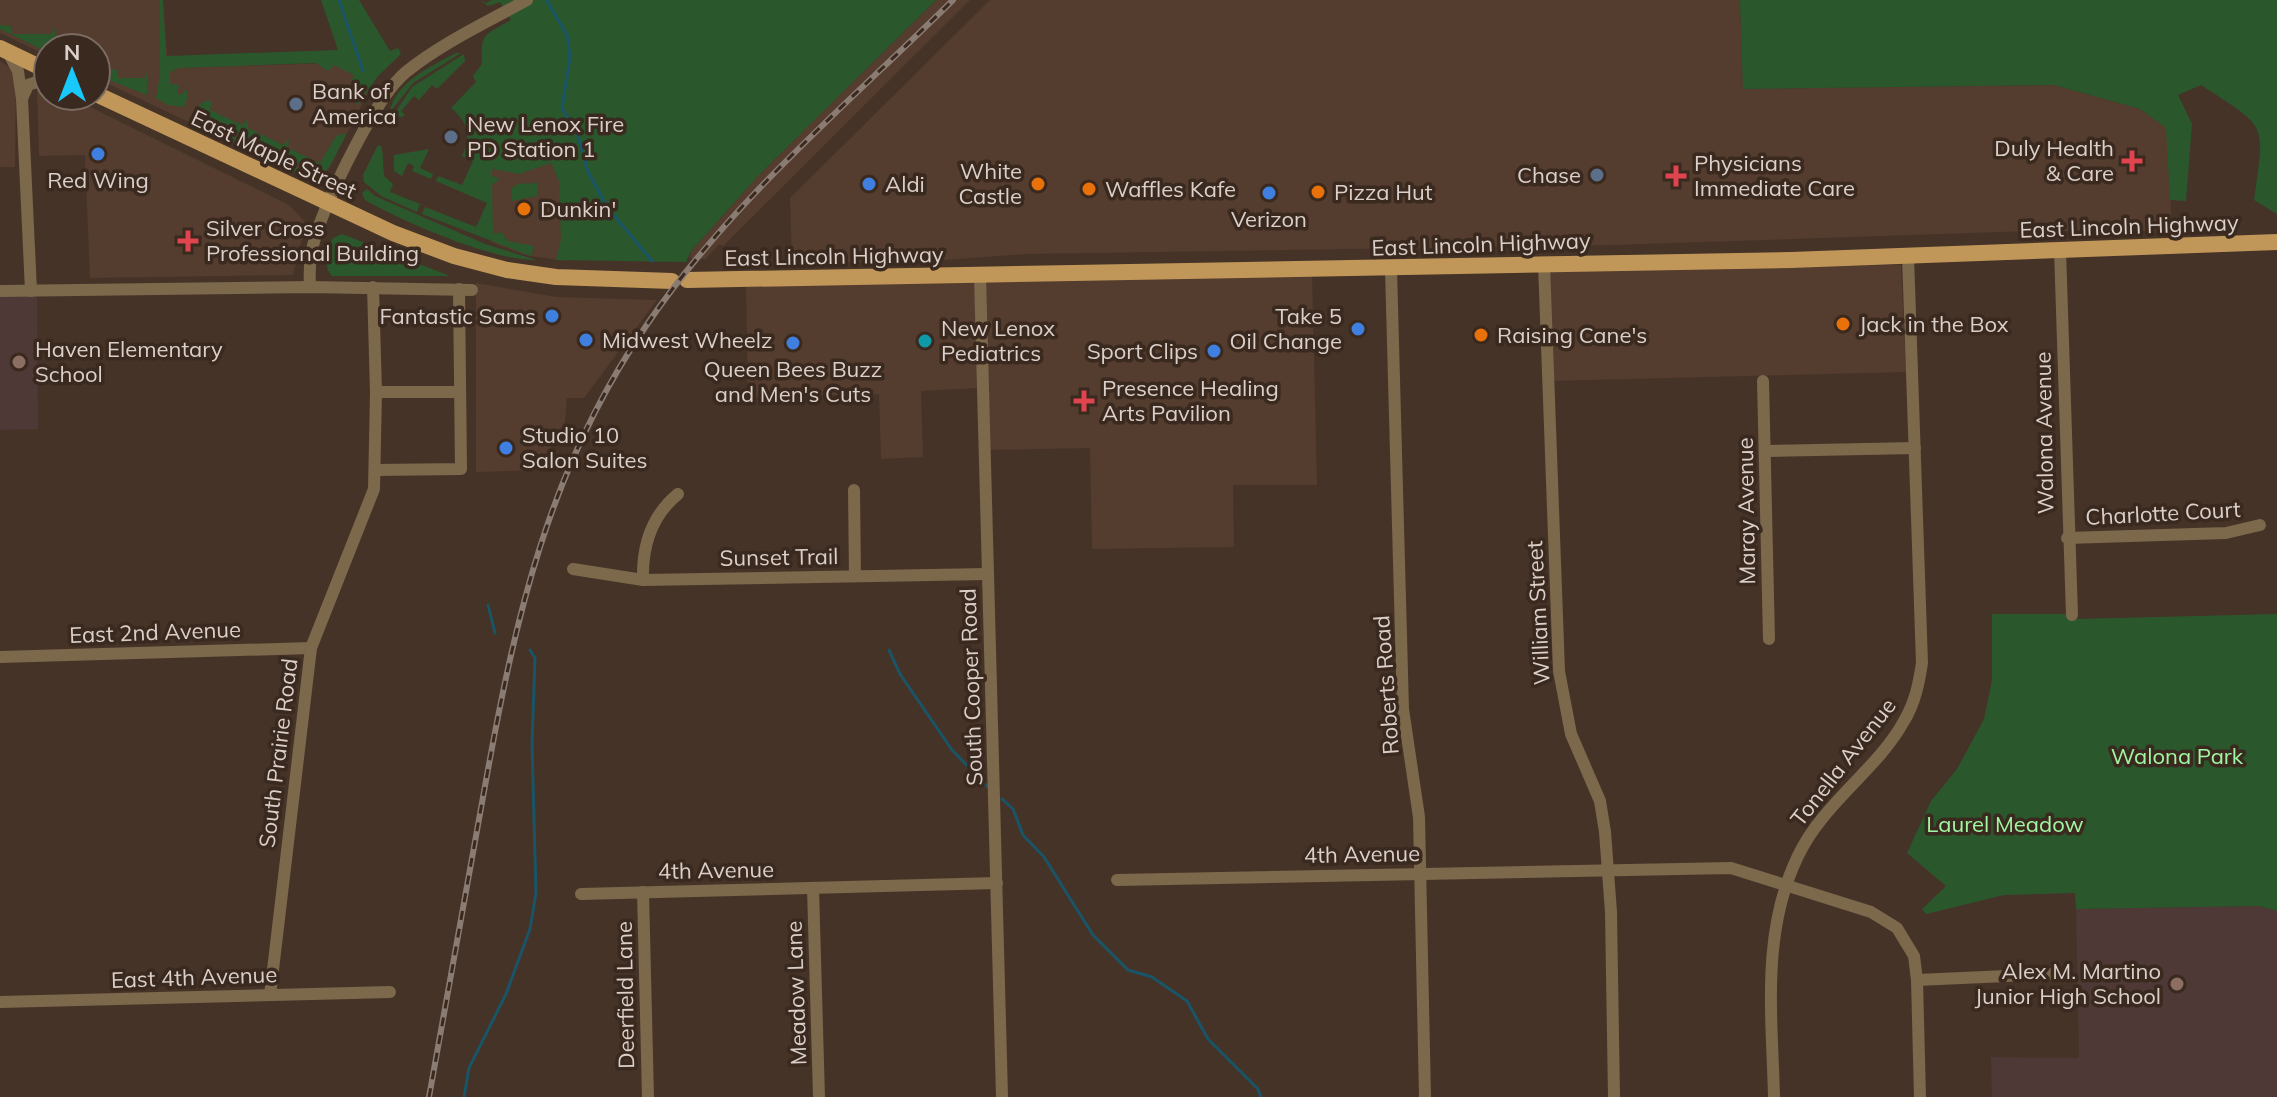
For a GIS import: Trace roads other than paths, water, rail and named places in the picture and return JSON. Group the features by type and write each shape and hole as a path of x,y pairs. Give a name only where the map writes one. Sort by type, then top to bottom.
{"main road":[{"path":"4,50 32,63"},
{"name":"East Maple Street","path":"112,102 405,238 507,270 587,280 679,280"},
{"name":"East Lincoln Highway","path":"679,280 1391,269 1908,256 2277,242"}],"street":[{"path":"310,287 315,240 330,204 375,113 399,78 464,35 527,0"},
{"path":"4,50 18,71 22,99 31,291"},
{"path":"22,99 28,85 32,84"},
{"name":"Walona Avenue","path":"2060,250 2067,538 2072,615"},
{"name":"Tonella Avenue","path":"1774,1097 1770,954 1787,885 1810,835 1902,725 1918,687 1923,645 1908,256"},
{"name":"William Street","path":"1544,264 1559,671 1571,734 1600,801 1608,868 1614,1097"},
{"name":"Roberts Road","path":"1391,269 1403,709 1419,817 1425,1097"},
{"name":"South Cooper Road","path":"980,276 1002,1097"},
{"path":"0,291 310,287 465,289 460,392 461,469 376,470"},
{"name":"South Prairie Road","path":"270,995 311,648 370,504 376,470 373,287"},
{"name":"Maray Avenue","path":"1763,381 1769,639"},
{"path":"376,392 460,392"},
{"path":"1765,451 1915,448"},
{"path":"854,490 855,576"},
{"path":"643,580 642,558 647,536 664,506 678,494"},
{"name":"Charlotte Court","path":"2067,538 2226,533 2260,525"},
{"name":"Sunset Trail","path":"573,569 643,580 987,574"},
{"name":"East 2nd Avenue","path":"0,657 311,648"},
{"path":"1608,868 1731,868 1886,919 1906,940 1914,956 1920,1097"},
{"name":"4th Avenue","path":"1117,880 1608,868"},
{"name":"4th Avenue","path":"581,894 997,883"},
{"name":"Meadow Lane","path":"813,888 819,1097"},
{"name":"Deerfield Lane","path":"643,892 648,1097"},
{"path":"1917,980 2051,974"},
{"name":"East 4th Avenue","path":"0,1002 390,992"}],"waterway":[{"path":"339,0 363,71"},
{"path":"547,1 567,35 570,57 562,108 578,136 588,172 607,207 652,261"},
{"path":"488,605 495,633"},
{"path":"464,1097 469,1068 506,994 530,929 536,893 532,744 535,658 530,650"},
{"path":"889,650 900,674 952,750 990,789"},
{"path":"1002,799 1013,809 1023,835 1044,857 1093,935 1128,970 1152,977 1187,1001 1208,1039 1258,1089 1261,1097"}],"railway":[{"path":"429,1097 509,664 540,547 584,435 612,380 646,326 714,238 791,156 953,0"}],"place":[{"name":"Bank of America","path":"296,104"},
{"name":"New Lenox Fire PD Station 1","path":"451,137"},
{"name":"Red Wing","path":"98,154"},
{"name":"Duly Health & Care","path":"2132,161"},
{"name":"Chase","path":"1597,175"},
{"name":"Physicians Immediate Care","path":"1676,176"},
{"name":"Aldi","path":"869,184"},
{"name":"White Castle","path":"1038,184"},
{"name":"Waffles Kafe","path":"1089,189"},
{"name":"Pizza Hut","path":"1318,192"},
{"name":"Verizon","path":"1269,193"},
{"name":"Dunkin'","path":"524,209"},
{"name":"Silver Cross Professional Building","path":"188,241"},
{"name":"Fantastic Sams","path":"552,316"},
{"name":"Jack in the Box","path":"1843,324"},
{"name":"Take 5 Oil Change","path":"1358,329"},
{"name":"Raising Cane's","path":"1481,335"},
{"name":"Midwest Wheelz","path":"586,340"},
{"name":"New Lenox Pediatrics","path":"925,341"},
{"name":"Queen Bees Buzz and Men's Cuts","path":"793,343"},
{"name":"Sport Clips","path":"1214,351"},
{"name":"Haven Elementary School","path":"19,362"},
{"name":"Presence Healing Arts Pavilion","path":"1084,401"},
{"name":"Studio 10 Salon Suites","path":"506,448"},
{"name":"Alex M. Martino Junior High School","path":"2177,984"}],"park label":[{"name":"Walona Park","path":"2177,756"},
{"name":"Laurel Meadow","path":"2005,824"}]}
